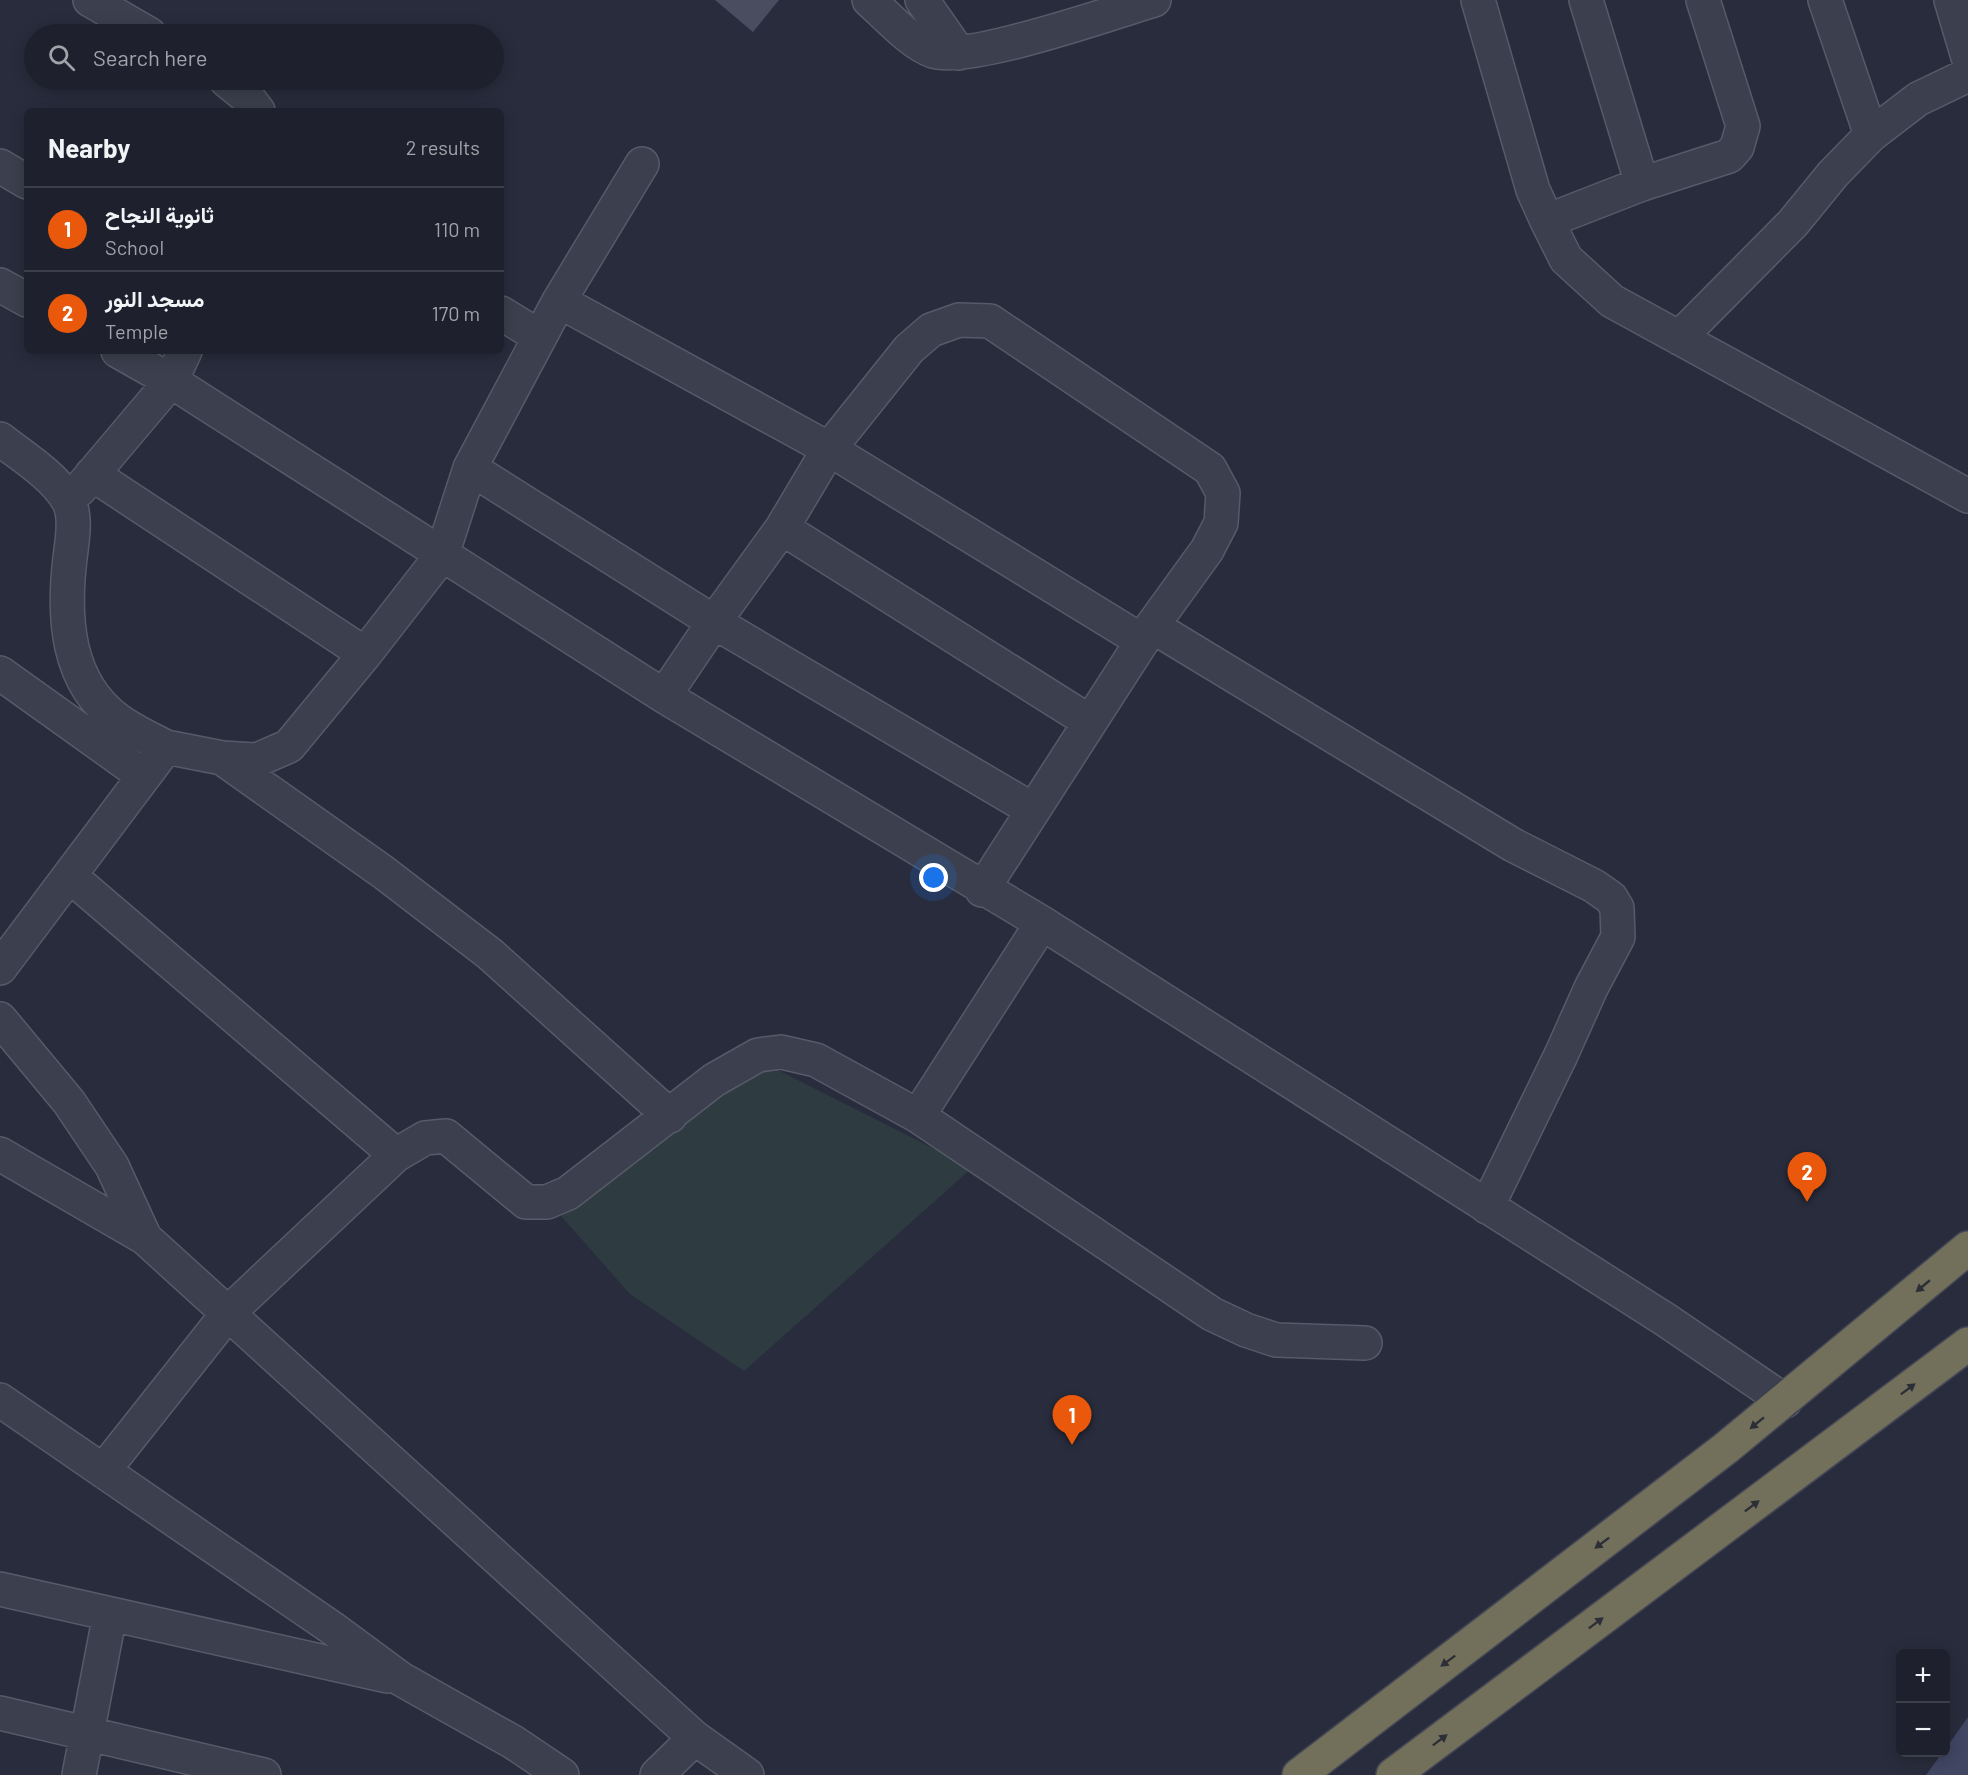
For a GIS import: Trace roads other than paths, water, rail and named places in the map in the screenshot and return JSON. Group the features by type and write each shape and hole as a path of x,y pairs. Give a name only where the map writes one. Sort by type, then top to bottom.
{"highway":[{"path":"1299,1775 1785,1401 1968,1248"},
{"path":"1394,1775 1968,1344"}],"street":[{"path":"90,0 132,24"},
{"path":"869,0 927,48 934,52 959,53 994,47 1154,0"},
{"path":"922,0 959,53"},
{"path":"1478,0 1533,190 1566,260 1612,302 1968,496"},
{"path":"1586,0 1642,184"},
{"path":"1547,221 1642,184 1729,156 1741,137 1743,126 1703,0"},
{"path":"1825,0 1871,135"},
{"path":"1951,0 1968,57"},
{"path":"1679,338 1793,223 1833,174 1871,135 1918,99 1968,75"},
{"path":"238,90 256,108"},
{"path":"0,440 50,478 69,501 74,530 65,596 71,651 92,694 118,720 166,747 222,758 257,760 289,746 442,555 470,468 559,301 642,164"},
{"path":"0,166 24,180"},
{"path":"0,285 24,298"},
{"path":"559,301 829,449 1513,844 1594,886 1611,898 1617,908 1617,937 1591,988 1562,1055 1487,1206"},
{"path":"504,315 540,337"},
{"path":"664,696 782,528 829,449 909,349 931,330 959,320 990,321 1210,469 1222,493 1221,523 1207,550 1147,633 982,890"},
{"path":"122,354 171,381 664,696 982,890 1042,923 1666,1320 1785,1401"},
{"path":"69,501 171,381 184,354"},
{"path":"470,468 714,622 1033,810"},
{"path":"92,474 365,654"},
{"path":"782,528 1090,722"},
{"path":"0,673 144,776"},
{"path":"4,957 70,876 166,747"},
{"path":"222,758 383,872 490,954 670,1116"},
{"path":"70,876 396,1155"},
{"path":"918,1116 1042,923"},
{"path":"0,1019 69,1102 112,1166 146,1238"},
{"path":"103,1471 229,1312 396,1155 424,1138 446,1136 526,1202 547,1202 568,1193 714,1080 758,1055 781,1052 816,1060 918,1116 1212,1314 1246,1330 1276,1340 1365,1344"},
{"path":"0,1154 146,1238 695,1738 747,1775"},
{"path":"0,1400 332,1628 400,1679 513,1742 562,1775"},
{"path":"0,1589 400,1679"},
{"path":"79,1775 110,1614"},
{"path":"0,1713 264,1775"},
{"path":"657,1775 695,1738"}],"water":[{"path":"1968,1717 1968,1775 1926,1775 1939,1757 1950,1757 1950,1742"}],"place":[{"name":"مسجد النور","path":"1807,1202"},
{"name":"ثانوية النجاح","path":"1072,1445"}]}
